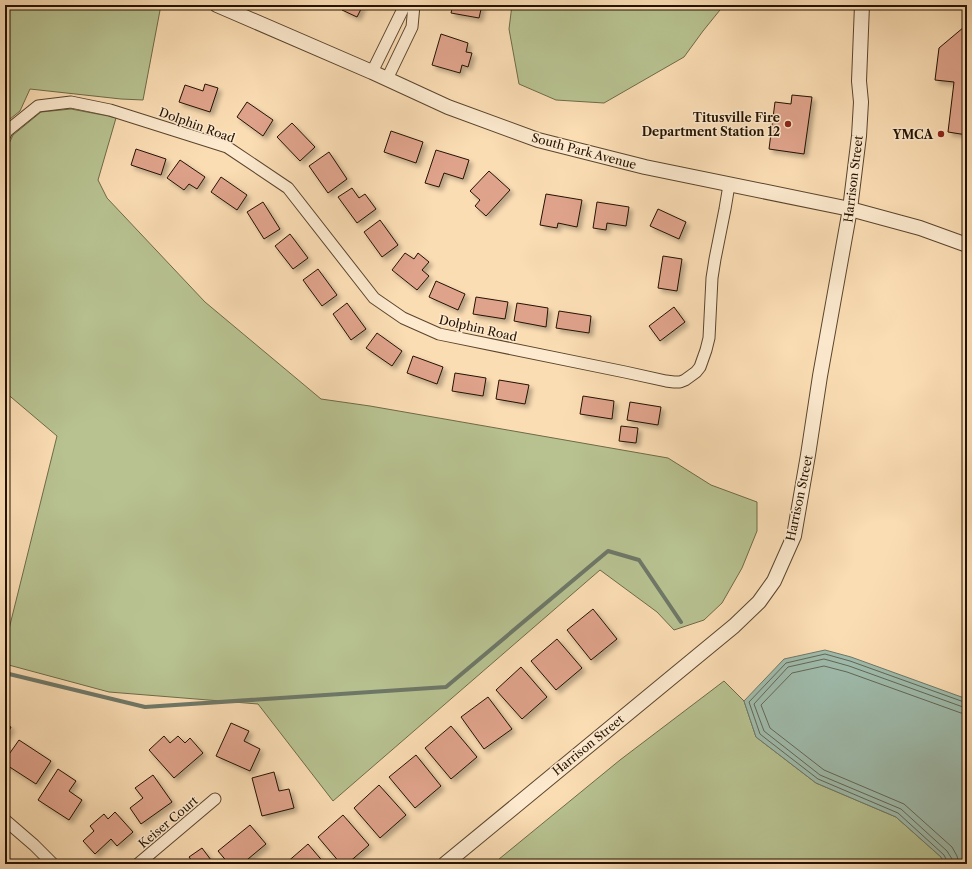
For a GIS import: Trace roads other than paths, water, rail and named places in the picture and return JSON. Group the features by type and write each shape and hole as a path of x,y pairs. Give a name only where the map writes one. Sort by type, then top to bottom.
{"street":[{"name":"South Park Avenue","path":"217,5 372,72 448,107 538,140 645,168 850,209 920,228 967,245"},
{"path":"372,72 405,5"},
{"path":"387,79 412,27 414,5"},
{"name":"Harrison Street","path":"445,864 734,626 759,602 774,581 794,536 820,376 850,209 859,136 861,102 859,81 862,5"},
{"name":"Dolphin Road","path":"5,135 7,131 38,106 72,102 110,110 227,147 288,188 374,298 403,318 439,334 674,382 685,380 696,372 700,367 706,350 709,338 712,278 726,209 729,185"},
{"name":"Keiser Court","path":"138,864 215,799"},
{"path":"5,820 53,864"}],"water":[{"path":"825,650 851,657 967,699 967,864 944,864 941,857 896,817 816,783 756,737 744,701 784,659"}],"waterway":[{"path":"5,673 145,707 446,687 608,551 639,560 681,622"}],"place":[{"name":"Titusville Fire Department Station 12","path":"788,124"},
{"name":"YMCA","path":"941,134"}]}
